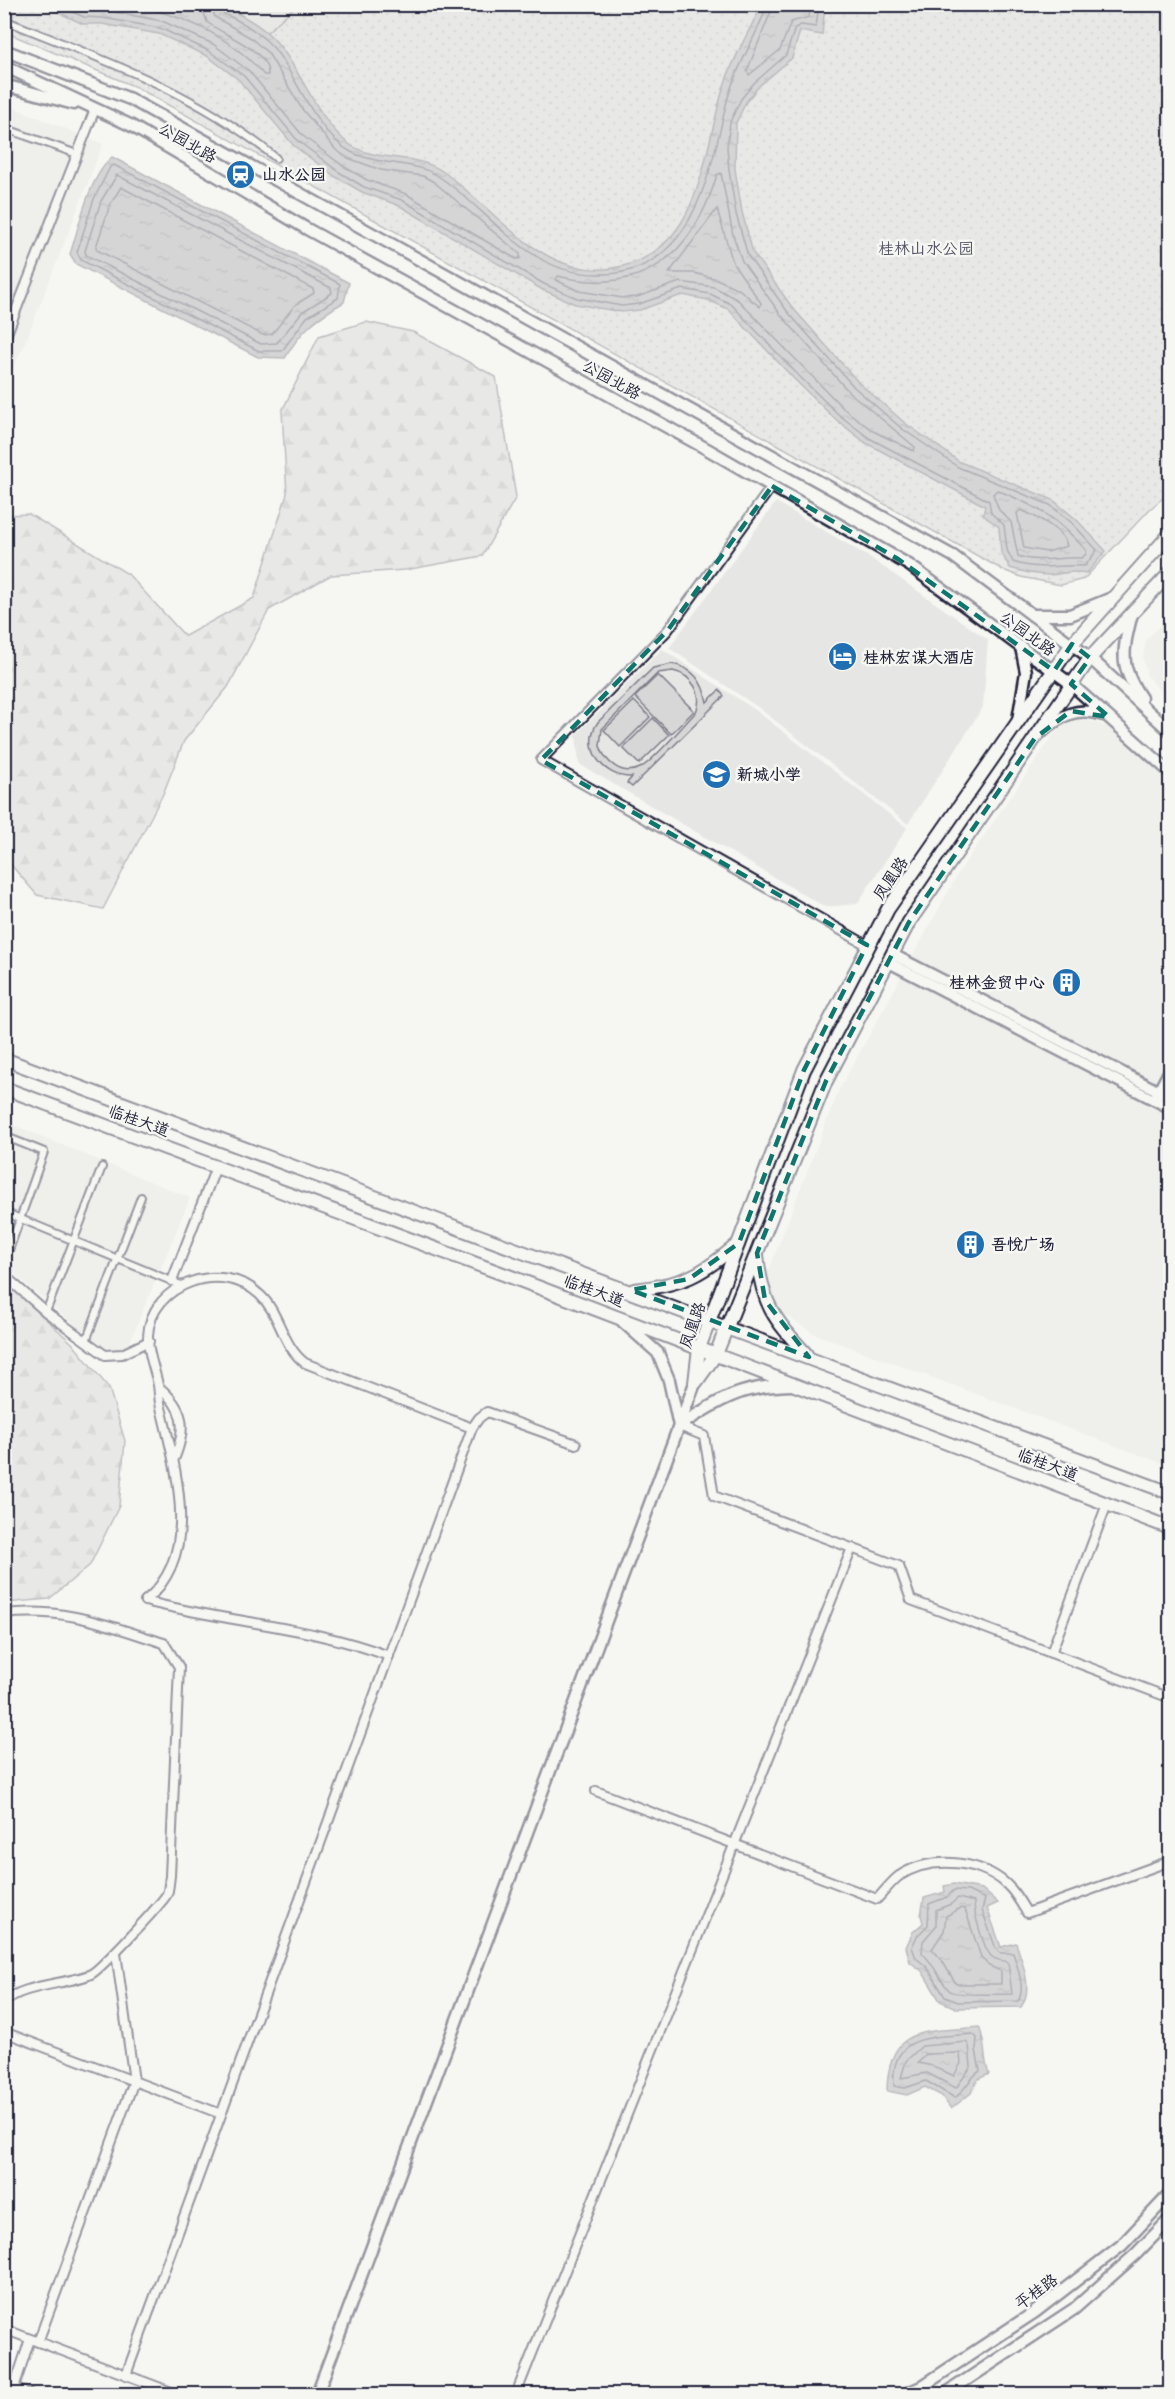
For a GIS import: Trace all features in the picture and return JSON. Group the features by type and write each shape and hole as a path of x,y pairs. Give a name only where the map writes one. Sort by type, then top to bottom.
{"main road":[{"name":"公园北路","path":"4,50 130,99 953,556 1090,658 1170,731"},
{"name":"公园北路","path":"4,66 130,125 307,229 772,486 909,565 1071,684 1170,772"},
{"path":"4,85 95,109"},
{"name":"凤凰路","path":"695,1383 699,1348 804,1070 867,945 888,909 1072,644 1170,534"},
{"name":"凤凰路","path":"695,1383 716,1354 826,1081 909,922 1090,658 1170,573"},
{"path":"1032,615 1070,615 1094,608 1115,597"},
{"path":"1132,613 1124,656 1127,678 1152,714"},
{"path":"1016,725 1025,693 1026,672 1021,647"},
{"path":"1035,738 1071,711 1092,711 1108,717"},
{"name":"临桂大道","path":"4,1059 631,1290 1170,1493"},
{"name":"临桂大道","path":"4,1088 616,1316 1170,1528"},
{"path":"631,1290 669,1286 689,1279 714,1264 739,1243"},
{"path":"757,1253 765,1300 780,1325 809,1357"},
{"path":"616,1316 658,1353 669,1380 679,1426"},
{"path":"317,2394 695,1383"},
{"path":"679,1426 734,1392 763,1386 794,1385"},
{"name":"平桂路","path":"905,2394 923,2391 1035,2312 1122,2245 1170,2193"},
{"path":"945,2394 1074,2309 1135,2255 1170,2219"}],"street":[{"path":"4,20 155,81 259,144 276,158"},
{"path":"4,341 95,109"},
{"path":"4,128 77,154"},
{"path":"772,486 668,630 541,759 867,945"},
{"path":"890,958 1162,1098 1170,1108"},
{"path":"1162,1098 1170,1069"},
{"path":"1162,1098 1170,1086"},
{"path":"4,1136 44,1152 9,1250"},
{"path":"46,1312 102,1167"},
{"path":"172,1281 216,1167"},
{"path":"86,1341 141,1197"},
{"path":"4,1212 181,1285"},
{"path":"4,1275 46,1312 105,1355 113,1356 149,1341"},
{"path":"388,1656 363,1646 145,1601 160,1586 178,1542 180,1528 174,1457 159,1400 159,1387 149,1341 151,1325 160,1306 181,1285 198,1279 232,1281 261,1295 293,1352 304,1363 472,1428"},
{"path":"159,1387 174,1400 180,1414 182,1429 174,1457"},
{"path":"126,2375 472,1428 487,1412 576,1444"},
{"path":"679,1426 705,1436 714,1496 899,1566 911,1600 1170,1698"},
{"path":"1051,1653 1107,1504"},
{"path":"516,2394 852,1548"},
{"path":"4,1614 36,1611 87,1619 164,1642 178,1667 166,1895 122,1943 116,1953 93,1973 24,1992 8,1998 4,2003"},
{"path":"596,1791 877,1899 899,1876 912,1870 936,1864 970,1865 987,1871 1011,1889 1027,1912 1170,1862"},
{"path":"13,2391 134,2081 116,1953"},
{"path":"4,2032 221,2114"},
{"path":"4,2329 177,2394"},
{"path":"4,2385 13,2391 30,2394"}],"highlighted area":[{"path":"772,486 898,559 1054,671 1072,644 1090,658 1071,684 1109,717 1071,711 1035,738 909,922 826,1081 757,1253 765,1300 809,1357 631,1290 689,1279 739,1243 804,1070 867,945 541,760 668,630"}],"shaded area":[{"path":"5,104 103,144 25,343 5,385"},
{"path":"776,502 869,557 988,640 983,707 908,824 759,708 669,648"},
{"path":"1170,615 1170,702 1147,676 1143,658 1146,640"},
{"name":"新城小学","path":"662,649 754,709 907,828 857,904 825,907 579,764 576,735"},
{"path":"1085,719 1107,727 1122,737 1170,782 1170,1466 815,1334 785,1315 770,1295 767,1286 767,1275 838,1092 959,872 1056,731 1069,722"},
{"path":"4,1121 190,1198 126,1351 122,1353 104,1350 5,1266"}],"green space":[{"name":"桂林山水公园","path":"4,5 1170,5 1170,492 1150,509 1084,579 1061,585 1021,577 1003,570 136,87 5,32"},
{"path":"216,5 297,5 266,33 237,12"},
{"path":"366,322 413,332 496,377 516,497 482,556 405,570 331,575 269,610 228,687 184,741 163,794 103,909 37,895 5,858 5,515 29,514 128,574 185,636 254,598 287,494 282,411 319,336"},
{"path":"672,664 686,669 700,682 707,702 719,690 724,696 632,787 627,783 632,777 612,772 597,759 593,751 593,732 598,722 653,668","holes":["673,671 680,673 695,686 698,699 696,712 646,764 627,771 615,766 602,752 600,746 602,729 658,673"]},
{"path":"658,675 694,711 671,734 635,697"},
{"path":"634,701 650,717 620,747 604,730"},
{"path":"653,718 669,735 639,764 623,748"},
{"path":"4,1281 72,1343 109,1388 125,1441 119,1506 90,1565 49,1599 5,1603"}],"water":[{"path":"216,4 251,21 274,39 325,119 344,140 355,148 380,156 431,165 457,182 511,230 540,251 572,266 589,269 615,268 650,255 670,238 685,216 696,191 725,83 737,53 762,5 825,5 822,35 800,31 792,58 759,86 746,102 736,123 735,169 742,212 753,253 792,307 859,383 905,423 960,462 1053,500 1076,519 1106,551 1087,573 1044,575 1010,568 1001,552 999,527 983,515 985,506 866,443 834,418 728,309 708,300 682,295 640,310 622,312 575,304 541,289 400,206 362,192 336,177 294,146 239,80 207,56 159,34 102,24 83,24 43,5"},
{"path":"112,157 349,283 344,302 310,326 297,339 285,358 258,357 76,264 70,254 86,202 97,177"},
{"path":"954,1884 982,1889 998,1903 987,1908 1001,1947 1016,1943 1027,1984 1025,2000 1021,2007 956,2008 940,2001 922,1971 910,1962 906,1947 913,1932 923,1923 921,1915 924,1898 945,1892 944,1886"},
{"path":"979,2027 989,2074 978,2079 971,2093 951,2109 942,2096 925,2087 907,2095 887,2091 889,2069 894,2053 903,2042 927,2032"}],"place":[{"name":"山水公园","path":"241,174"},
{"name":"桂林宏谋大酒店","path":"842,657"},
{"name":"新城小学","path":"716,774"},
{"name":"桂林金贸中心","path":"1066,982"},
{"name":"吾悦广场","path":"970,1244"}]}
